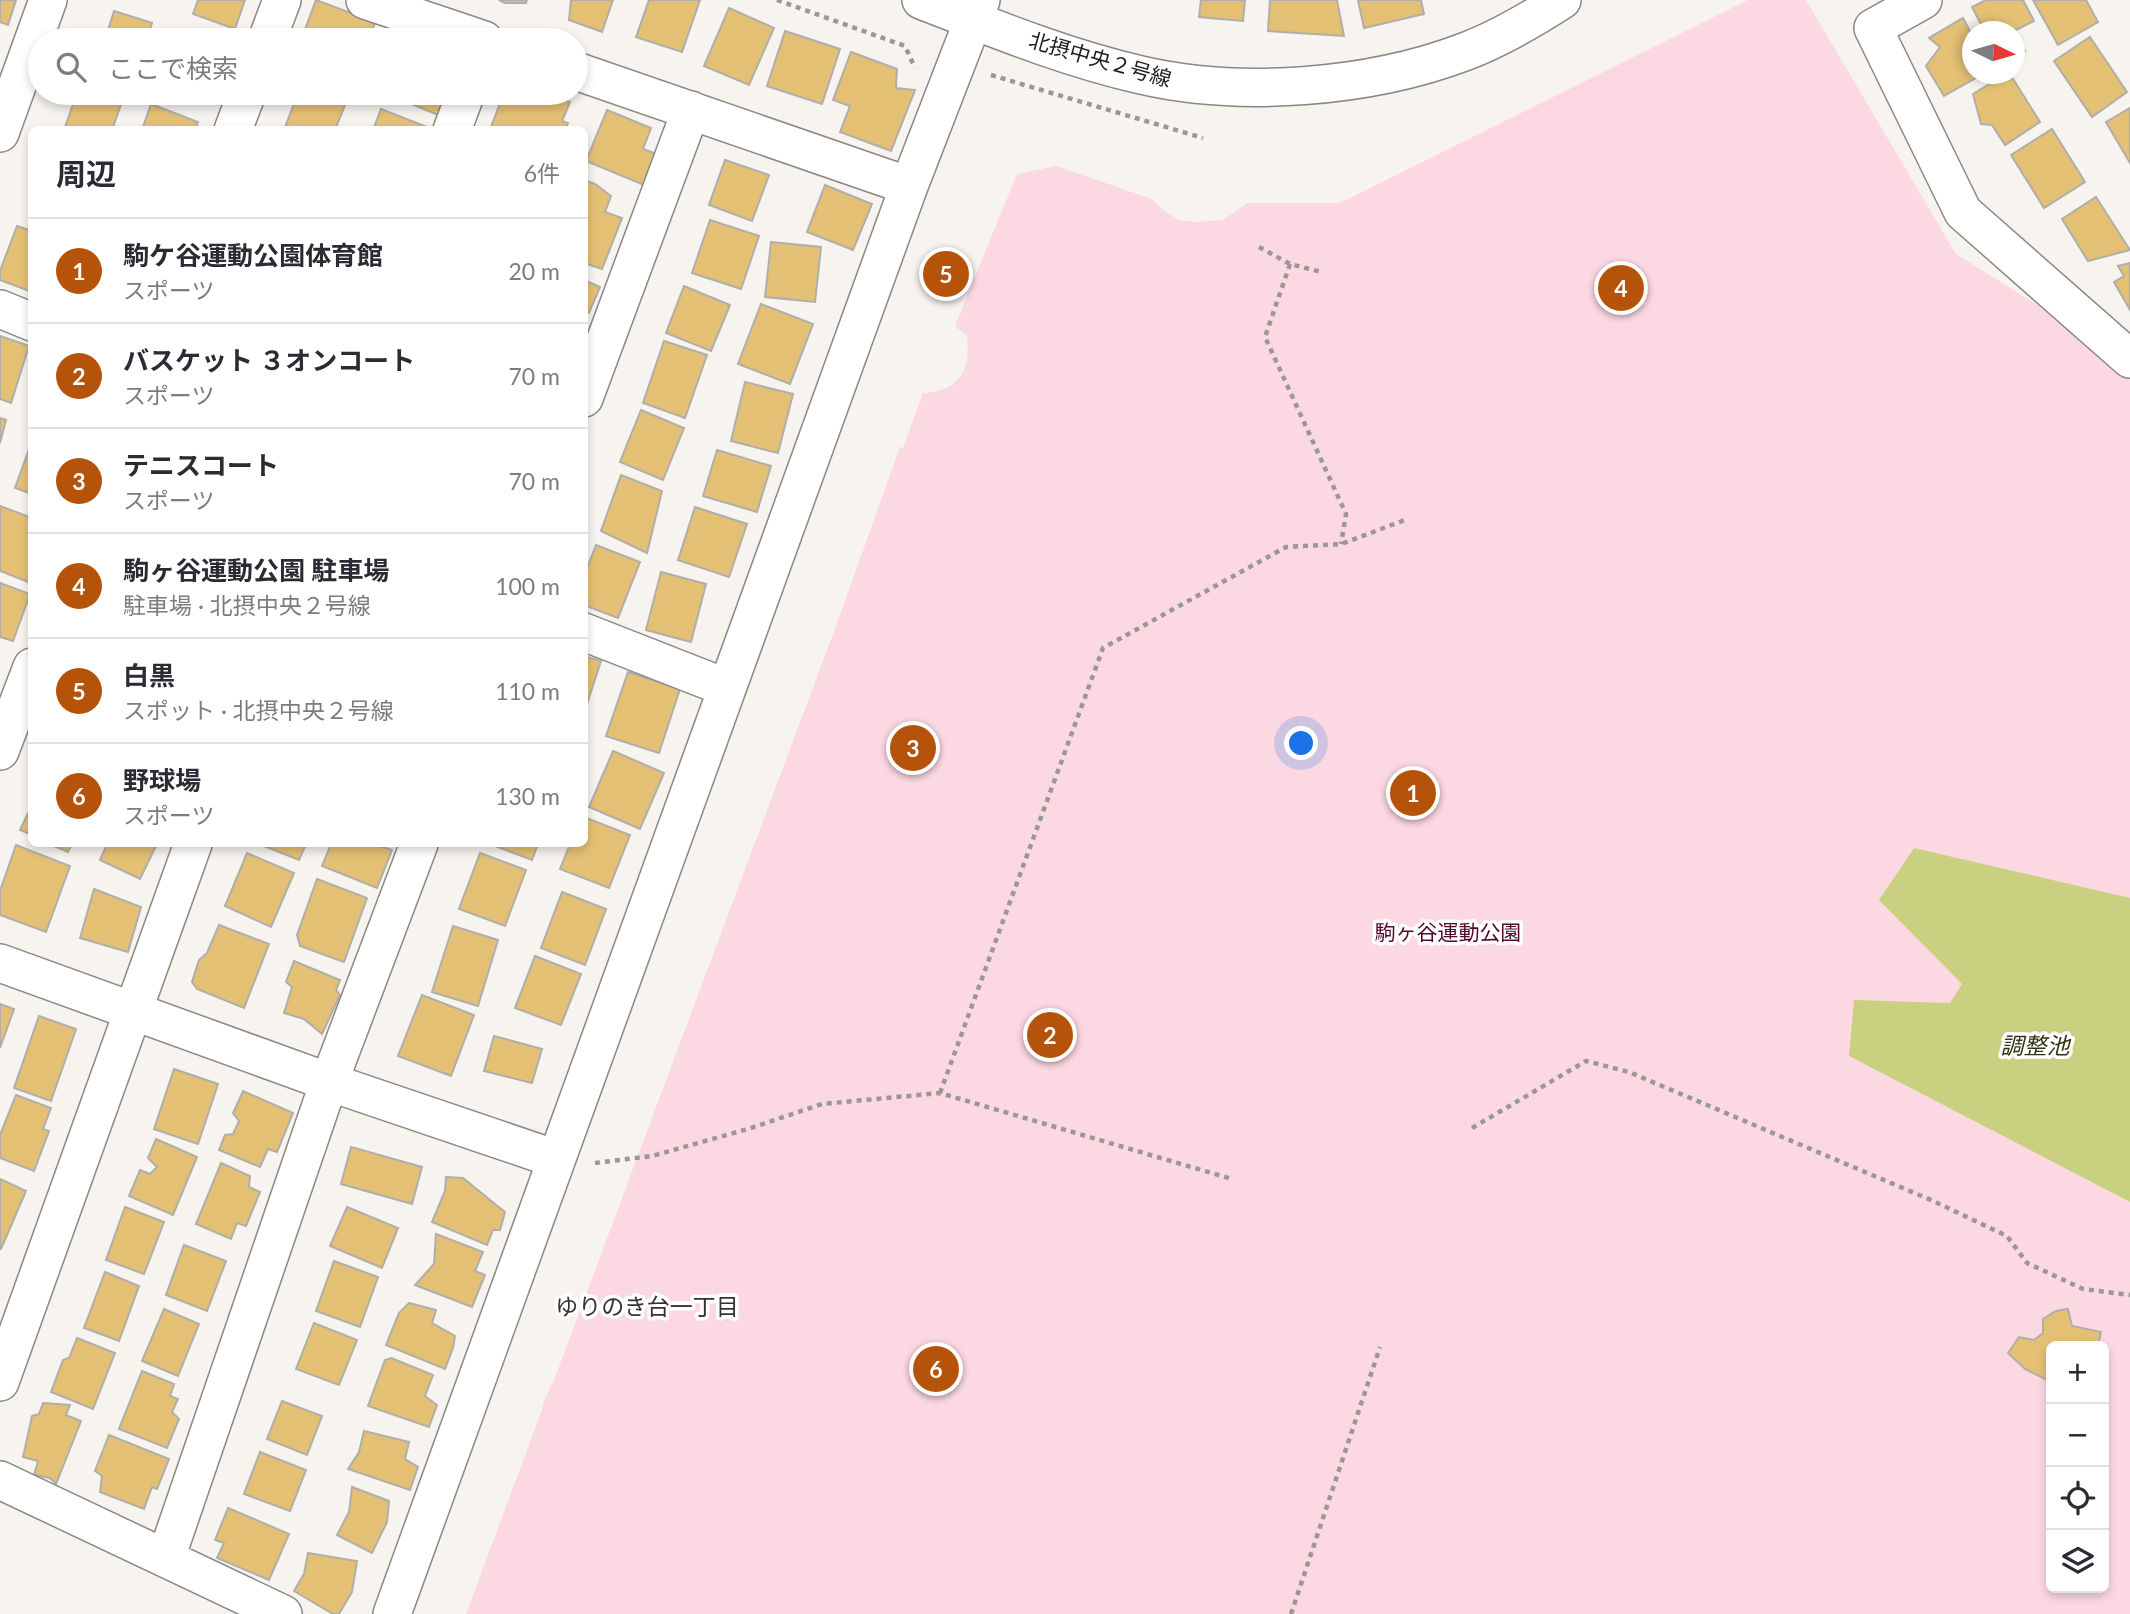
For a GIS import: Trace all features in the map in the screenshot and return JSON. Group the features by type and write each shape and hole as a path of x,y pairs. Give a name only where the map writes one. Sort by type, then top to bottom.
{"street":[{"path":"38,28 48,0"},
{"path":"272,28 282,0"},
{"path":"365,0 448,28"},
{"name":"北摂中央２号線","path":"921,0 977,10 1072,56 1142,75 1191,84 1312,86 1402,71 1464,52 1521,26 1562,0"},
{"path":"1923,0 1873,28 1963,212 2130,359"},
{"path":"392,1614 909,186 977,10"},
{"path":"0,133 28,55"},
{"path":"588,75 909,186"},
{"path":"235,126 242,105"},
{"path":"454,126 461,105"},
{"path":"588,387 691,110"},
{"path":"0,309 28,320"},
{"path":"588,634 727,688"},
{"path":"0,751 28,678"},
{"path":"0,1382 192,847"},
{"path":"166,1558 330,1082 417,847"},
{"path":"0,962 330,1082 556,1159"},
{"path":"0,1480 283,1614"}],"path":[{"path":"777,0 905,46 915,69"},
{"path":"991,75 1203,138"},
{"path":"1259,247 1290,264 1321,272"},
{"path":"1290,264 1265,337 1346,514 1341,544"},
{"path":"940,1093 1103,648 1286,547 1341,544 1405,520"},
{"path":"1472,1128 1586,1061 1608,1066 1629,1072 1931,1200 2007,1236 2027,1264 2083,1289 2130,1295"},
{"path":"556,1159 583,1166 652,1157 822,1104 940,1093 1233,1179"},
{"path":"1291,1614 1380,1347"}],"green space":[{"name":"駒ヶ谷運動公園","path":"1748,0 1806,0 1956,254 2130,363 2130,1614 466,1614 836,626 900,447 903,448 923,393 946,388 960,377 964,369 967,336 955,326 1017,174 1056,166 1152,199 1179,220 1223,220 1247,203 1340,203"}],"water":[{"name":"調整池","path":"1914,848 2130,898 2130,1202 1849,1056 1854,1000 1950,1003 1962,984 1879,900"}],"building":[{"path":"0,0 16,0 8,25 0,22"},
{"path":"198,0 245,0 235,28 193,14"},
{"path":"316,0 375,22 373,28 306,28"},
{"path":"499,0 527,0 526,3 505,3"},
{"path":"571,0 613,0 602,32 569,20"},
{"path":"649,0 700,0 682,52 636,37"},
{"path":"1201,0 1245,0 1243,21 1199,17"},
{"path":"1270,0 1337,0 1344,36 1268,31"},
{"path":"1358,0 1421,0 1424,14 1364,28"},
{"path":"1986,0 2023,0 2034,21 2025,26 2025,21 1979,21 1972,7"},
{"path":"2033,0 2086,0 2098,22 2058,45"},
{"path":"729,8 774,28 749,85 704,66"},
{"path":"114,11 152,23 151,28 109,28"},
{"path":"1963,18 1962,84 1965,84 1944,96 1926,66 1940,47 1929,38"},
{"path":"785,31 840,49 822,104 767,86"},
{"path":"2090,37 2127,92 2092,117 2054,61"},
{"path":"851,52 897,69 896,88 915,90 891,151 840,132 850,106 833,100"},
{"path":"1990,84 2016,84 2040,122 2005,145 1992,125 1981,124 1973,94"},
{"path":"73,105 121,105 113,126 65,126"},
{"path":"151,105 198,122 196,126 143,126"},
{"path":"293,105 345,105 337,126 286,126"},
{"path":"414,105 442,105 438,115"},
{"path":"499,105 569,105 562,121 568,123 567,126 491,126"},
{"path":"2130,108 2130,163 2106,122"},
{"path":"381,109 424,126 375,126"},
{"path":"607,110 651,128 643,149 657,154 644,185 588,162"},
{"path":"2052,129 2085,182 2044,208 2011,155"},
{"path":"725,160 769,175 752,221 709,205"},
{"path":"588,181 611,196 605,212 622,218 602,269 588,264"},
{"path":"825,185 872,204 853,250 807,232"},
{"path":"2096,197 2130,250 2088,261 2062,219"},
{"path":"710,220 759,236 741,289 692,273"},
{"path":"17,226 28,230 28,290 0,280 0,271"},
{"path":"771,242 821,247 815,302 765,297"},
{"path":"2130,263 2130,310 2114,282 2124,276 2118,266"},
{"path":"588,282 600,287 588,313"},
{"path":"684,286 730,305 711,351 666,333"},
{"path":"761,304 813,324 790,384 738,364"},
{"path":"0,336 28,346 28,349 11,403 0,399"},
{"path":"664,341 707,355 685,418 643,403"},
{"path":"745,382 793,394 778,453 731,441"},
{"path":"641,410 684,428 663,480 620,462"},
{"path":"0,418 6,420 0,443"},
{"path":"717,450 771,466 757,512 703,496"},
{"path":"28,452 28,493 15,488"},
{"path":"621,475 662,491 647,553 601,531"},
{"path":"0,506 28,516 28,582 0,571"},
{"path":"695,507 747,524 729,577 678,560"},
{"path":"596,545 640,562 618,618 588,607 588,566"},
{"path":"661,572 706,584 691,642 646,630"},
{"path":"0,583 28,593 28,600 13,641 0,637"},
{"path":"588,657 601,661 588,701"},
{"path":"628,672 680,689 659,753 606,736"},
{"path":"613,751 664,773 640,829 589,807"},
{"path":"28,813 28,833 20,830"},
{"path":"588,819 630,835 609,888 560,869 569,847 588,847"},
{"path":"16,845 70,866 46,932 0,915 0,891"},
{"path":"56,847 70,847 68,852"},
{"path":"106,847 156,847 140,879 100,860"},
{"path":"266,847 305,847 299,860"},
{"path":"330,847 383,847 392,850 377,888 322,866"},
{"path":"498,847 537,847 532,860"},
{"path":"247,853 294,873 271,927 225,906"},
{"path":"480,853 526,870 505,926 459,909"},
{"path":"317,879 367,898 344,962 300,946 297,935"},
{"path":"94,889 141,907 128,952 80,938"},
{"path":"562,892 606,909 585,965 541,948"},
{"path":"219,925 269,944 244,1008 197,989 192,982 199,960 207,953"},
{"path":"453,926 498,940 478,1006 432,992"},
{"path":"535,956 581,974 561,1025 515,1008"},
{"path":"294,961 340,980 336,990 340,995 322,1034 304,1019 284,1013 292,987 286,982"},
{"path":"422,995 474,1015 451,1076 398,1056"},
{"path":"0,1004 14,1009 0,1048"},
{"path":"39,1016 76,1029 51,1101 14,1088"},
{"path":"494,1036 542,1049 532,1083 484,1071"},
{"path":"174,1069 218,1084 198,1144 154,1129"},
{"path":"243,1091 293,1113 277,1152 268,1149 260,1167 219,1150 225,1135 233,1134 239,1121 233,1113"},
{"path":"16,1095 51,1108 43,1129 49,1131 34,1171 0,1158 0,1135"},
{"path":"156,1139 197,1157 173,1215 129,1196 140,1170 150,1174 157,1167 148,1158"},
{"path":"351,1147 422,1167 412,1204 341,1184"},
{"path":"221,1163 250,1176 249,1187 260,1192 246,1226 237,1223 231,1239 196,1224"},
{"path":"446,1177 463,1178 505,1212 500,1230 493,1230 487,1245 432,1222 445,1191"},
{"path":"0,1179 26,1191 1,1249 0,1249"},
{"path":"125,1207 164,1222 144,1274 106,1260"},
{"path":"347,1207 398,1228 382,1268 330,1246"},
{"path":"436,1234 483,1252 475,1271 485,1275 472,1307 415,1285 434,1264"},
{"path":"184,1245 226,1261 207,1311 166,1295"},
{"path":"334,1261 378,1277 360,1327 316,1311"},
{"path":"105,1272 139,1286 119,1341 84,1328"},
{"path":"409,1303 436,1310 432,1323 455,1336 445,1369 386,1345 399,1313"},
{"path":"164,1309 199,1324 178,1376 142,1361"},
{"path":"2068,1309 2072,1326 2101,1332 2099,1341 2046,1341 2046,1380 2025,1369 2008,1353 2019,1337 2034,1340 2043,1333 2043,1319 2056,1311"},
{"path":"314,1323 357,1340 339,1385 296,1369"},
{"path":"77,1338 115,1353 93,1409 51,1392 63,1360 69,1358"},
{"path":"391,1358 433,1375 425,1396 437,1405 429,1427 368,1406 385,1360"},
{"path":"142,1371 174,1384 170,1396 178,1399 172,1412 179,1419 167,1448 119,1429"},
{"path":"282,1401 322,1416 307,1455 267,1439"},
{"path":"43,1403 70,1405 66,1415 81,1421 56,1484 50,1478 34,1475 38,1461 23,1457 32,1416 39,1414"},
{"path":"364,1431 409,1442 405,1459 418,1467 410,1490 348,1469 359,1452"},
{"path":"109,1435 169,1459 157,1489 152,1487 144,1509 100,1492 102,1476 95,1471"},
{"path":"260,1452 306,1470 290,1511 244,1494"},
{"path":"352,1487 389,1501 387,1522 372,1553 337,1535 349,1512"},
{"path":"228,1508 289,1534 269,1580 217,1558 224,1543 215,1540"},
{"path":"308,1553 357,1561 352,1592 339,1614 333,1614 294,1591 304,1574"}],"place":[{"name":"白黒","path":"946,274"},
{"name":"駒ヶ谷運動公園 駐車場","path":"1621,288"},
{"name":"テニスコート","path":"913,748"},
{"name":"駒ケ谷運動公園体育館","path":"1413,793"},
{"name":"バスケット ３オンコート","path":"1050,1035"},
{"name":"野球場","path":"936,1369"}],"district":[{"name":"ゆりのき台一丁目","path":"647,1307"}]}
